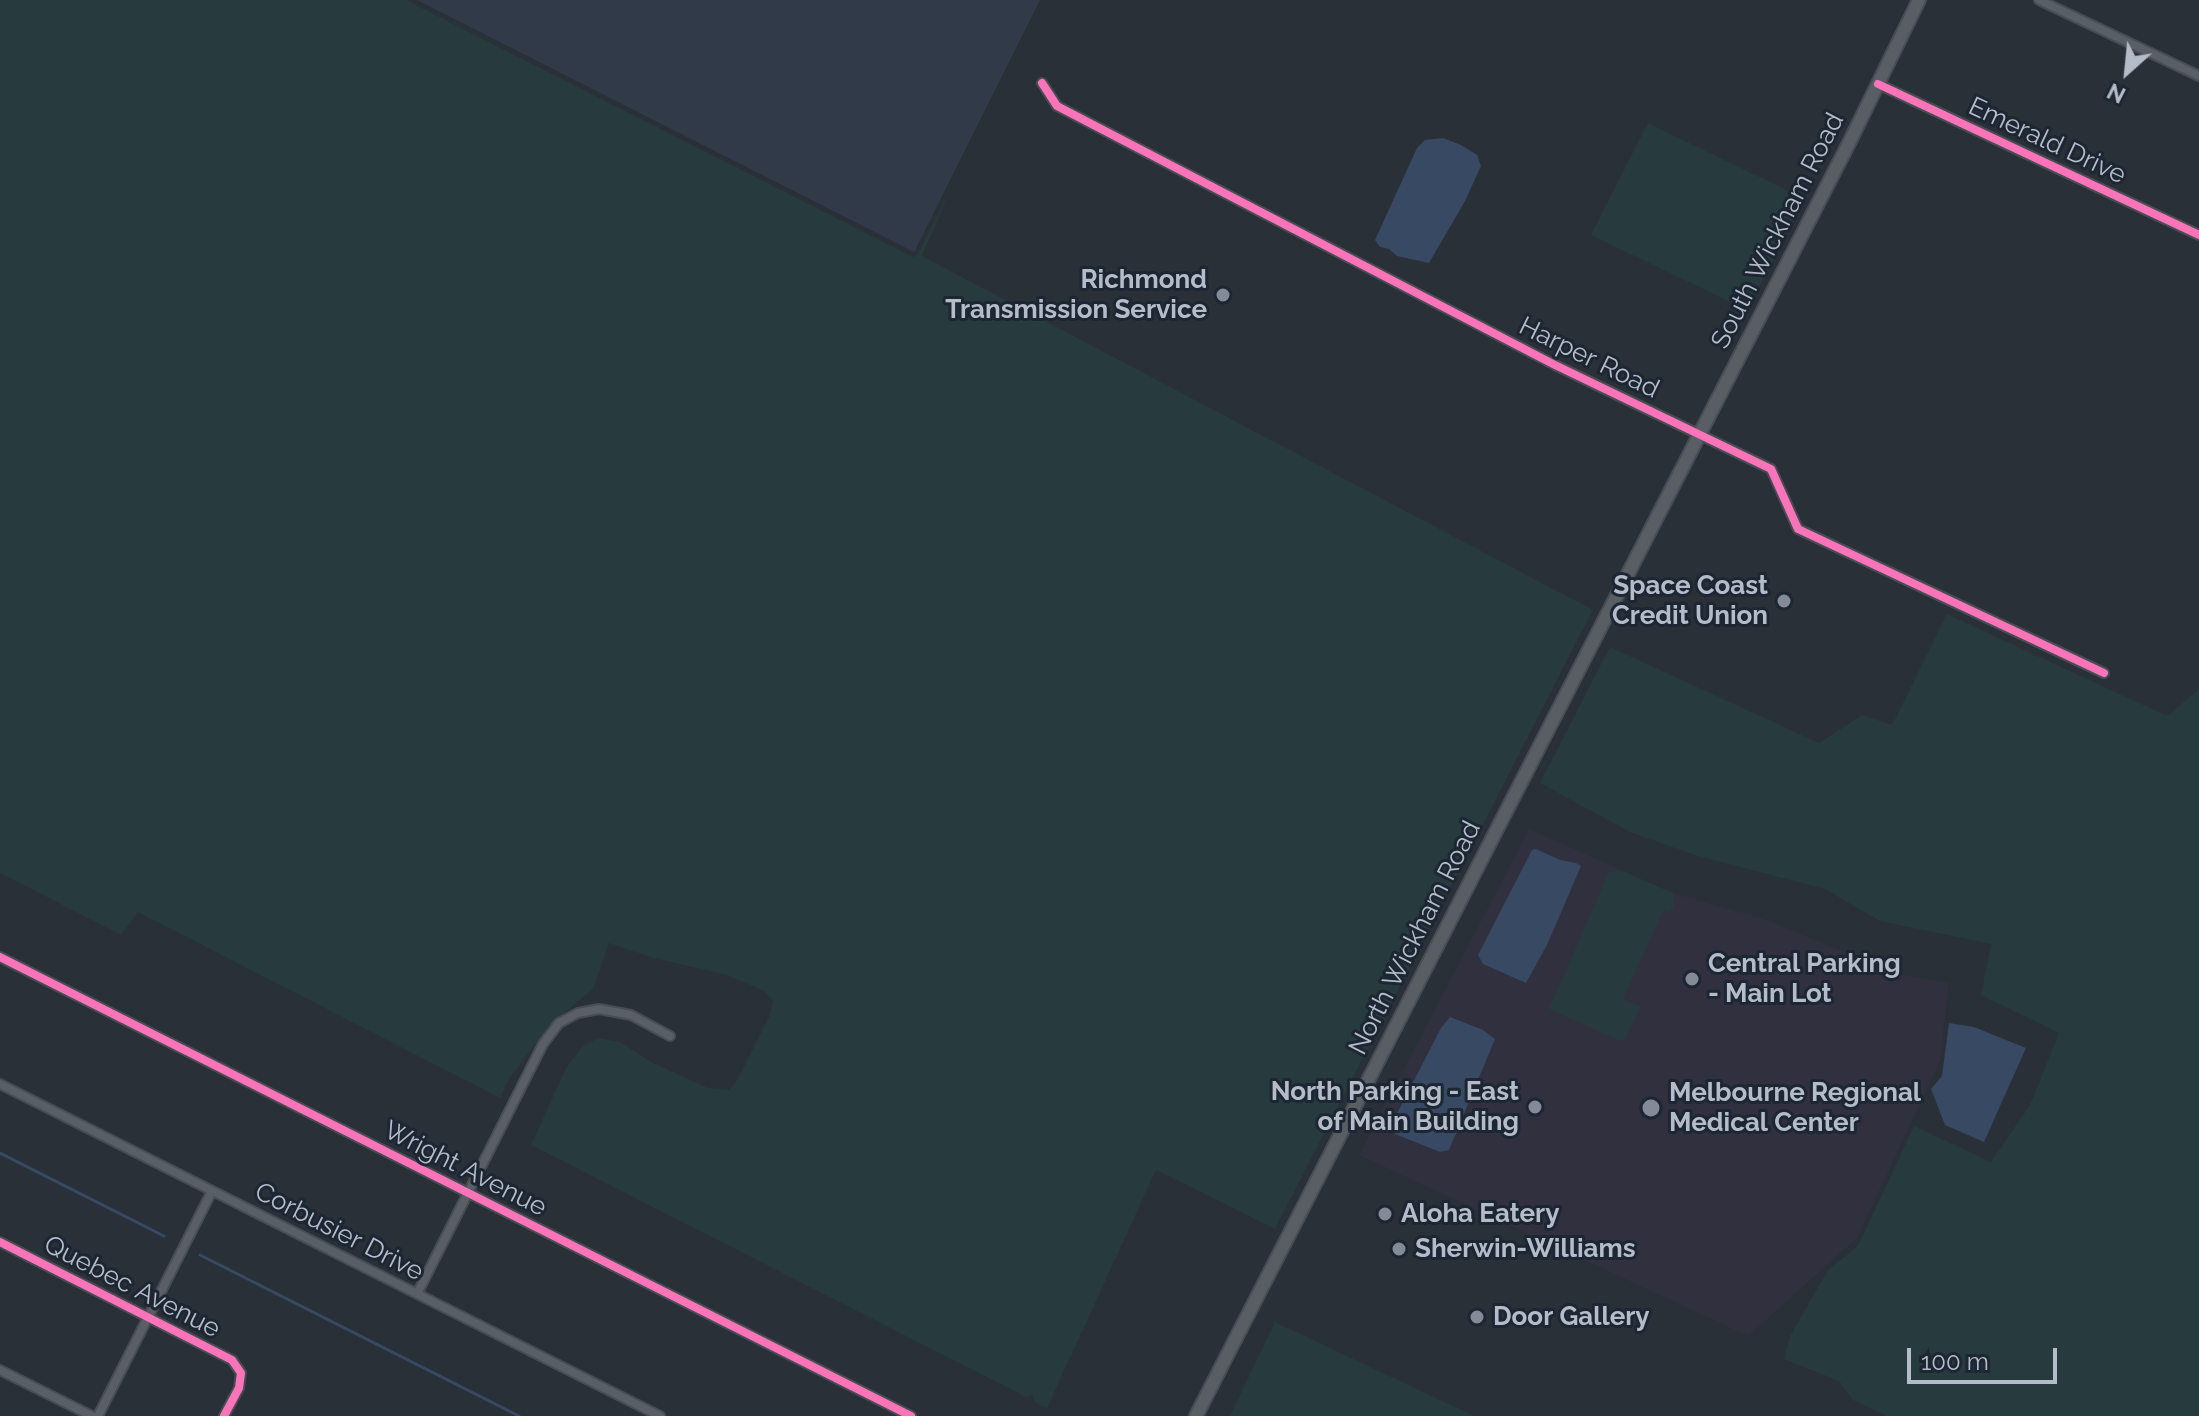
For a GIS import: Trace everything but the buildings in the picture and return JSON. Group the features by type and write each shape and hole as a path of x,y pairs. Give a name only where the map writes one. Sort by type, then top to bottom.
{"main road":[{"name":"South Wickham Road","path":"1674,481 1919,0"},
{"name":"North Wickham Road","path":"1196,1416 1674,481"}],"street":[{"path":"2039,0 2199,76"},
{"name":"Harper Road","path":"1042,83 1057,106 1555,365 1771,469 1798,529 2104,673"},
{"name":"Emerald Drive","path":"1878,84 2199,235"},
{"name":"Wright Avenue","path":"0,957 911,1416"},
{"path":"417,1294 543,1044 559,1023 578,1013 599,1009 631,1015 670,1036"},
{"name":"Corbusier Drive","path":"0,1084 660,1416"},
{"path":"98,1416 212,1191"},
{"name":"Quebec Avenue","path":"0,1242 232,1360 241,1373 239,1388 224,1416"},
{"path":"0,1370 92,1416"}],"shaded area":[{"path":"417,0 1040,0 914,252"},
{"name":"Melbourne Regional Medical Center","path":"1529,829 1673,893 1764,919 1898,974 1949,983 1940,1061 1857,1238 1748,1336 1359,1155"}],"green space":[{"path":"0,0 406,0 913,257 918,254 951,188 922,256 1593,610 1275,1229 1156,1170 1047,1408 1035,1402 1032,1395 1026,1397 531,1145 566,1068 583,1046 599,1038 620,1042 651,1062 708,1088 729,1090 738,1079 770,1015 773,1001 764,991 727,975 654,958 609,943 593,989 548,1027 508,1080 500,1098 138,912 121,935 0,873"},
{"path":"1648,123 1805,199 1747,310 1591,235"},
{"path":"1947,614 2165,715 2199,689 2199,1416 1887,1416 1853,1400 1839,1381 1784,1359 1790,1336 1828,1270 1858,1246 1914,1126 1991,1162 2030,1105 2059,1033 1981,995 1991,944 1880,921 1825,889 1698,856 1630,832 1540,783 1610,647 1819,743 1862,715 1892,725"},
{"path":"1620,870 1673,893 1674,905 1670,912 1663,911 1623,999 1641,1007 1623,1042 1549,1009 1609,872"},
{"path":"1275,1322 1474,1416 1230,1416"}],"water":[{"path":"1443,138 1477,155 1481,166 1465,201 1429,263 1397,256 1389,249 1380,247 1375,240 1417,148 1425,140"},
{"path":"1532,850 1581,866 1547,945 1526,983 1483,964 1478,955"},
{"path":"1450,1017 1483,1030 1495,1039 1449,1150 1440,1152 1395,1134 1391,1125 1441,1028"},
{"path":"1949,1023 1974,1027 2026,1048 1984,1142 1945,1125 1931,1089 1942,1076"}],"waterway":[{"path":"0,1153 164,1236"},
{"path":"200,1255 519,1416"}],"cycle path":[{"path":"1042,83 1057,106 1555,365 1771,469 1798,529 2104,673"},
{"path":"1878,84 2199,235"},
{"path":"0,957 911,1416"},
{"path":"0,1242 232,1360 241,1373 239,1388 224,1416"}],"place":[{"name":"Richmond Transmission Service","path":"1223,295"},
{"name":"Space Coast Credit Union","path":"1784,601"},
{"name":"Central Parking - Main Lot","path":"1692,979"},
{"name":"North Parking - East of Main Building","path":"1535,1107"},
{"name":"Melbourne Regional Medical Center","path":"1651,1108"},
{"name":"Aloha Eatery","path":"1385,1214"},
{"name":"Sherwin-Williams","path":"1399,1249"},
{"name":"Door Gallery","path":"1477,1317"}]}
